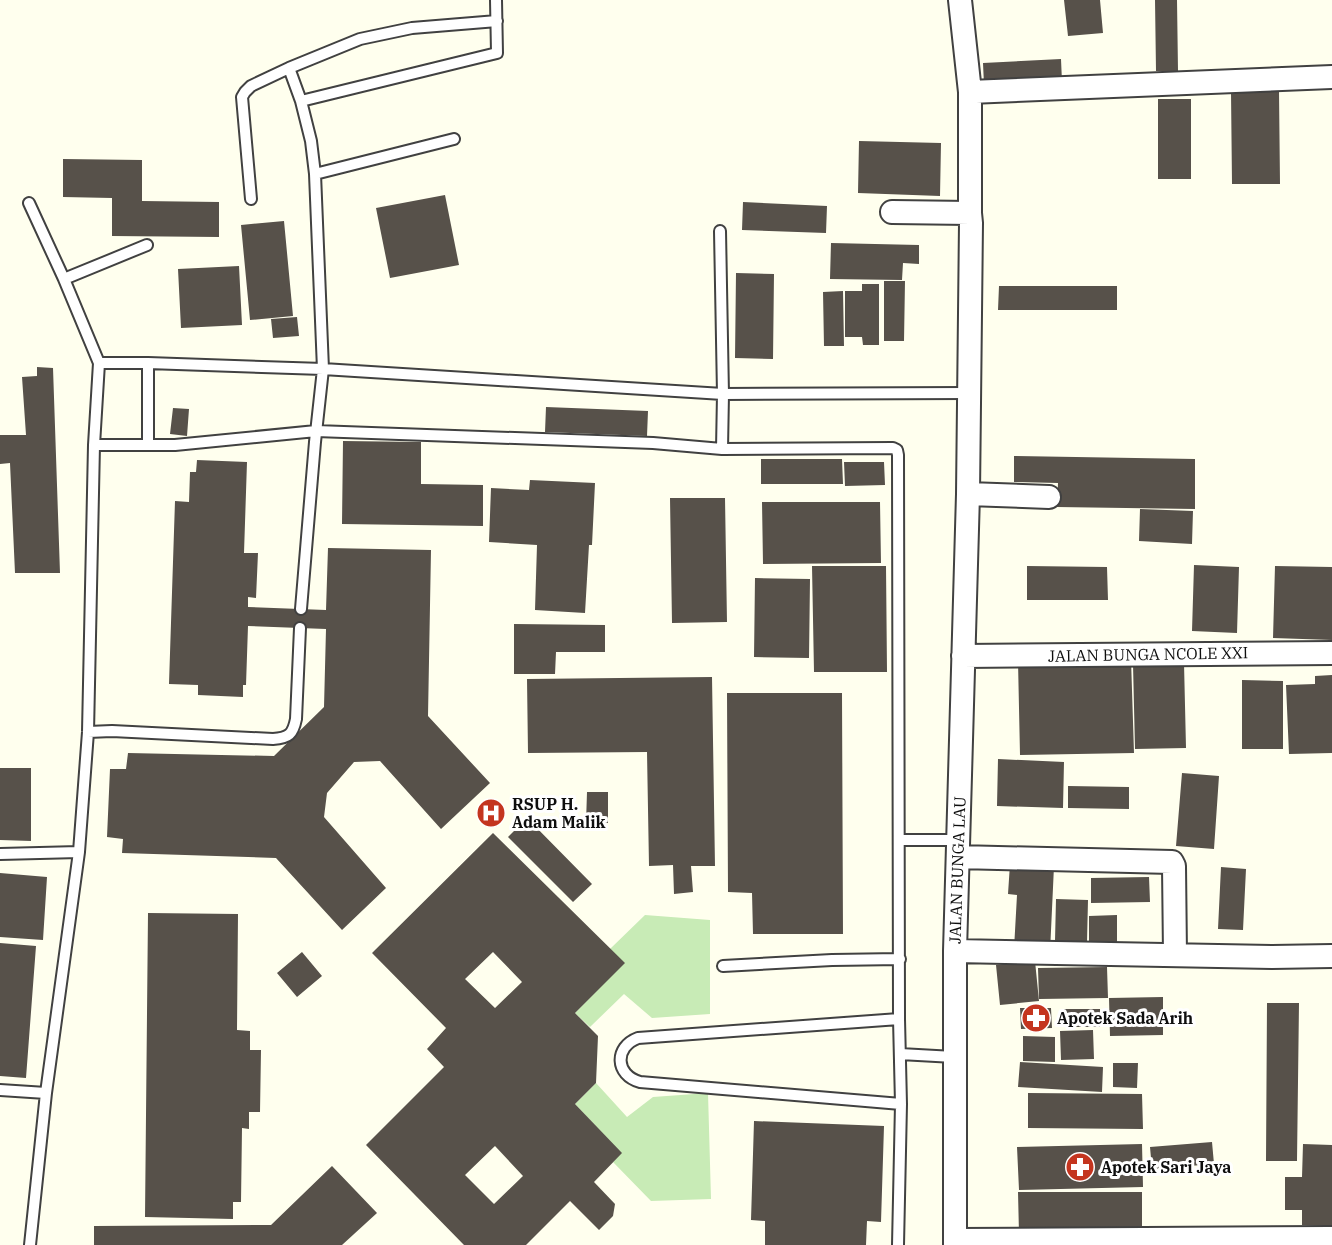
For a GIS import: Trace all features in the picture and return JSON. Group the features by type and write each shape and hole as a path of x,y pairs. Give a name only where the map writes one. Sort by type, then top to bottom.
{"street":[{"name":"JALAN BUNGA LAU","path":"955,1242 955,951 968,494 971,234 970,92 960,0"},
{"path":"970,92 1332,77"},
{"path":"892,212 970,213"},
{"path":"968,494 1049,497"},
{"name":"JALAN BUNGA NCOLE XXI","path":"963,656 1332,653"},
{"path":"958,848 1172,862 1174,867 1175,955"},
{"path":"955,951 1332,956"},
{"path":"955,1242 1332,1238"}],"lane":[{"path":"301,101 497,53 496,0"},
{"path":"251,199 242,97 251,86 360,39 412,28 497,21"},
{"path":"289,68 301,101 311,141 315,174 323,369 301,609"},
{"path":"315,174 454,139"},
{"path":"29,203 99,363 94,446 88,732 79,852 46,1093 30,1245"},
{"path":"720,231 722,448"},
{"path":"64,279 147,245"},
{"path":"99,363 323,369 723,394 970,393"},
{"path":"148,363 148,444"},
{"path":"94,446 175,445 316,431 653,443 722,448 893,448 897,450 901,1104 898,1245"},
{"path":"88,732 284,738 294,729 296,719 300,628"},
{"path":"900,840 958,848"},
{"path":"0,854 79,852"},
{"path":"723,966 900,959"},
{"path":"899,1019 638,1038 625,1046 621,1060 626,1075 640,1082 901,1104"},
{"path":"900,1054 954,1057"},
{"path":"0,1090 46,1093"}],"green space":[{"path":"645,915 710,920 710,1014 652,1018 624,994 590,1027 575,1013 624,963 610,949"},
{"path":"596,1083 627,1117 653,1097 708,1093 711,1199 651,1201 613,1162 621,1153 575,1104"}],"building":[{"path":"1064,0 1100,0 1103,33 1068,36"},
{"path":"1155,0 1177,0 1178,71 1156,71"},
{"path":"1061,59 1062,82 984,85 983,63"},
{"path":"1279,91 1280,184 1232,184 1231,92"},
{"path":"1158,99 1191,99 1191,179 1158,179"},
{"path":"859,141 941,143 940,196 858,193"},
{"path":"63,159 142,160 142,201 219,202 219,237 112,236 112,198 63,197"},
{"path":"445,195 459,265 390,278 376,208"},
{"path":"743,202 827,206 826,233 742,230"},
{"path":"284,221 293,316 250,320 241,225"},
{"path":"831,243 919,245 919,264 903,263 902,280 830,279"},
{"path":"239,266 242,325 181,328 178,269"},
{"path":"736,273 774,274 773,359 735,358"},
{"path":"884,281 905,281 904,341 884,341"},
{"path":"862,284 879,284 879,345 863,345 862,337 845,337 845,291 862,291"},
{"path":"999,286 1117,286 1117,310 998,310"},
{"path":"843,291 844,346 824,346 823,292"},
{"path":"297,317 299,336 273,338 271,319"},
{"path":"37,367 53,368 60,573 15,573 10,463 0,464 0,435 26,435 22,377 37,376"},
{"path":"546,407 648,411 647,436 545,432"},
{"path":"173,408 189,409 187,436 170,434"},
{"path":"343,441 421,442 421,484 483,485 483,526 342,524"},
{"path":"1014,456 1195,459 1195,509 1057,507 1058,483 1014,482"},
{"path":"761,459 842,459 843,484 761,484"},
{"path":"197,460 247,462 244,553 258,553 256,598 248,597 248,607 326,610 328,548 431,550 428,716 490,783 441,829 380,761 354,762 327,793 324,817 386,888 342,930 276,858 122,853 123,839 107,837 110,769 126,769 128,753 274,756 324,707 326,629 248,626 246,685 243,685 243,697 198,695 198,685 169,684 175,501 189,502 190,472 196,472"},
{"path":"844,462 884,462 885,485 845,486"},
{"path":"530,480 595,483 585,613 535,610 537,545 489,542 491,488 529,490"},
{"path":"670,498 725,498 727,622 672,623"},
{"path":"762,502 880,502 881,563 763,564"},
{"path":"1140,509 1193,511 1192,544 1139,541"},
{"path":"1194,565 1239,567 1237,633 1192,631"},
{"path":"812,566 886,566 887,672 814,672"},
{"path":"1027,566 1107,567 1108,600 1027,600"},
{"path":"1275,566 1332,567 1332,640 1273,638"},
{"path":"755,578 810,579 809,658 754,657"},
{"path":"514,624 605,625 605,652 556,652 555,674 514,674"},
{"path":"1131,659 1134,753 1020,755 1018,661"},
{"path":"1184,663 1186,748 1135,749 1133,664"},
{"path":"1332,675 1332,753 1289,754 1286,685 1315,684 1315,676"},
{"path":"712,677 715,866 691,866 693,892 674,894 673,865 649,866 647,752 528,753 527,679"},
{"path":"1242,680 1283,681 1283,749 1242,749"},
{"path":"727,693 842,693 843,934 753,934 752,893 728,892"},
{"path":"998,759 1064,762 1063,808 997,806"},
{"path":"0,768 31,768 31,841 0,840"},
{"path":"1182,773 1219,776 1214,849 1176,846"},
{"path":"1068,786 1129,787 1129,809 1068,808"},
{"path":"587,792 608,792 608,823 586,823"},
{"path":"527,818 592,884 573,902 508,837"},
{"path":"493,833 625,963 575,1013 598,1036 596,1083 575,1104 622,1153 594,1182 615,1204 613,1216 599,1230 570,1201 526,1245 464,1245 366,1145 444,1067 427,1049 446,1028 372,953","holes":["493,952 522,982 495,1008 465,979","495,1146 523,1176 494,1204 465,1175"]},
{"path":"1010,864 1054,866 1050,952 1014,949 1017,895 1008,894"},
{"path":"1221,867 1246,869 1243,930 1218,929"},
{"path":"0,873 47,877 43,940 0,937"},
{"path":"1149,877 1150,902 1091,903 1091,878"},
{"path":"1056,899 1088,900 1087,942 1055,941"},
{"path":"148,913 238,914 237,1030 250,1031 250,1050 261,1050 260,1112 249,1112 249,1129 242,1128 241,1202 233,1202 233,1219 145,1217"},
{"path":"1117,915 1117,944 1089,944 1089,916"},
{"path":"0,943 36,946 26,1078 0,1076"},
{"path":"302,952 322,976 297,997 277,973"},
{"path":"1035,961 1039,1001 1000,1005 996,965"},
{"path":"1107,967 1108,998 1039,999 1038,968"},
{"path":"1163,997 1163,1035 1110,1036 1109,998"},
{"path":"1267,1003 1299,1003 1297,1161 1266,1161"},
{"name":"Apotek Sada Arih","path":"1020,1008 1051,1008 1052,1028 1021,1029"},
{"path":"1064,1009 1100,1009 1100,1027 1064,1027"},
{"path":"1093,1030 1094,1059 1061,1060 1060,1031"},
{"path":"1023,1036 1055,1037 1055,1062 1023,1061"},
{"path":"1020,1062 1103,1067 1102,1092 1018,1087"},
{"path":"1113,1063 1138,1063 1137,1088 1113,1087"},
{"path":"1028,1093 1142,1094 1143,1129 1028,1128"},
{"path":"754,1121 884,1126 881,1222 867,1221 866,1245 765,1245 765,1221 751,1220"},
{"path":"1212,1142 1214,1164 1152,1169 1150,1147"},
{"name":"Apotek Sari Jaya","path":"1142,1144 1143,1187 1019,1190 1017,1147"},
{"path":"1303,1144 1332,1145 1332,1226 1302,1225 1302,1210 1285,1210 1285,1177 1302,1177"},
{"path":"332,1166 377,1213 342,1245 94,1245 94,1226 271,1225"},
{"path":"1018,1192 1142,1192 1142,1234 1019,1234"}],"place":[{"name":"RSUP H. Adam Malik","path":"491,813"},
{"name":"Apotek Sada Arih","path":"1036,1018"},
{"name":"Apotek Sari Jaya","path":"1080,1167"}]}
